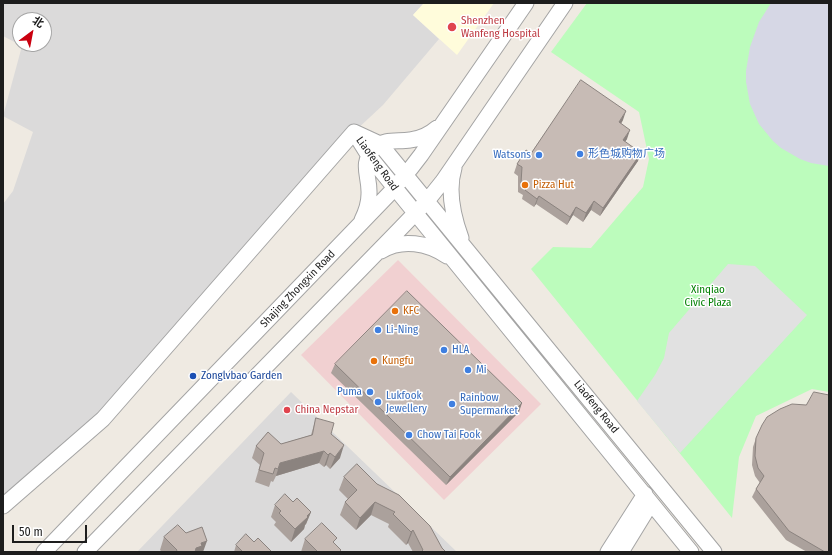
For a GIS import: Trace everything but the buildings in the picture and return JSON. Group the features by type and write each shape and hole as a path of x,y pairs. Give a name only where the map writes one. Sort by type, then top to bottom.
{"street":[{"name":"Shajing Zhongxin Road","path":"44,552 395,188 406,175 526,3"},
{"path":"85,552 427,201 565,3"},
{"path":"360,225 366,210 369,194 366,163 375,148 380,144 391,140 415,140 429,134 441,125"},
{"path":"3,506 103,419 354,132"},
{"name":"Liaofeng Road","path":"354,132 380,144 714,552"},
{"name":"Liaofeng Road","path":"354,132 369,156 692,552"},
{"path":"457,160 452,175 452,203 459,232 467,250"},
{"path":"375,255 392,246 416,244 438,250 456,263"},
{"path":"608,552 648,498"},
{"path":"621,552 648,498"}],"shaded area":[{"path":"3,3 424,3 413,15 439,39 383,105 354,132 148,368 3,506 3,204 13,191 33,132 3,116 20,52 52,52 52,12 12,12 12,41 3,36"},
{"name":"Shenzhen Wanfeng Hospital","path":"424,3 494,3 457,55 413,15"},
{"path":"771,3 829,3 829,166 811,163 800,159 781,148 759,124 750,104 746,82 746,71 750,47 759,22"},
{"path":"398,260 541,404 444,500 301,355"},
{"path":"728,264 755,266 807,315 680,453 637,401 655,375 664,358 669,333"},
{"name":"Zonglvbao Garden","path":"291,392 457,552 137,552"}],"green space":[{"name":"Xinqiao Civic Plaza","path":"587,3 829,3 829,392 812,389 756,416 739,457 732,518 531,269 553,247 591,248 643,187 649,159 639,112 551,52"}],"place":[{"name":"Shenzhen Wanfeng Hospital","path":"452,27"},
{"name":"形色城购物广场","path":"580,154"},
{"name":"Watsons","path":"539,155"},
{"name":"Pizza Hut","path":"525,185"},
{"name":"KFC","path":"395,311"},
{"name":"Li-Ning","path":"378,330"},
{"name":"HLA","path":"444,350"},
{"name":"Kungfu","path":"374,361"},
{"name":"Mi","path":"468,370"},
{"name":"Zonglvbao Garden","path":"193,376"},
{"name":"Puma","path":"370,392"},
{"name":"Lukfook Jewellery","path":"378,402"},
{"name":"Rainbow Supermarket","path":"452,404"},
{"name":"China Nepstar","path":"287,410"},
{"name":"Chow Tai Fook","path":"409,435"}]}
